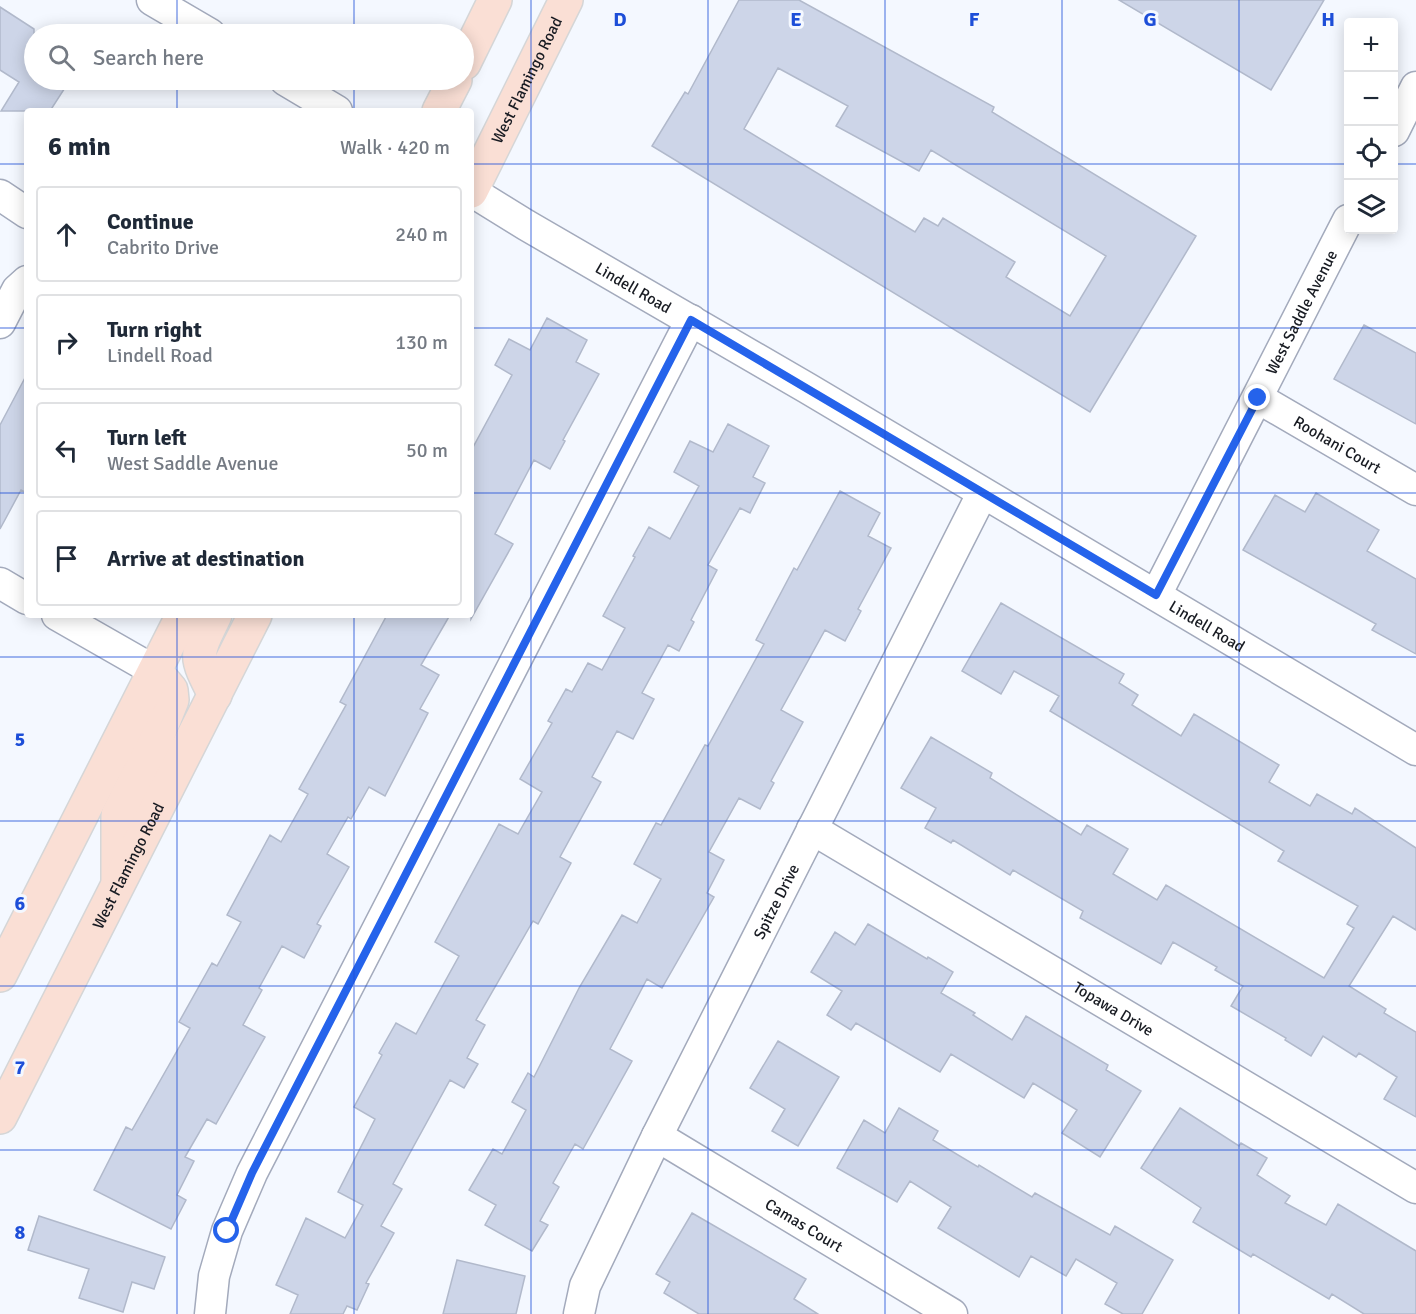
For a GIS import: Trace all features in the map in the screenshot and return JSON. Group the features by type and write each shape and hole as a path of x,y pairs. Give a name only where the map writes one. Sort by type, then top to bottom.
{"main road":[{"path":"474,43 495,0"},
{"name":"West Flamingo Road","path":"474,185 566,0"},
{"path":"441,108 450,90"},
{"path":"0,975 182,618"},
{"path":"214,618 201,643 198,655 200,666 214,695"},
{"name":"West Flamingo Road","path":"0,1117 253,618"},
{"path":"118,885 118,815 157,737 172,700 171,690 155,671"}],"street":[{"path":"152,0 193,24"},
{"path":"1396,126 1415,89"},
{"path":"302,90 332,108"},
{"name":"Lindell Road","path":"474,193 1416,750"},
{"path":"0,195 24,211"},
{"name":"West Saddle Avenue","path":"1156,595 1344,228"},
{"path":"0,323 17,290 24,284"},
{"path":"210,1314 214,1276 227,1231 252,1173 691,320"},
{"name":"Roohani Court","path":"1258,398 1416,490"},
{"name":"Spitze Drive","path":"579,1314 585,1286 657,1136 982,494"},
{"path":"0,584 24,596"},
{"path":"62,618 155,671"},
{"name":"Topawa Drive","path":"812,829 1416,1188"},
{"name":"Camas Court","path":"657,1136 952,1314"}],"building":[{"path":"739,0 799,0 994,107 992,112 1196,236 1090,412 652,146 685,92 688,94","holes":["778,68 848,106 836,126 919,171 931,150 1106,256 1070,316 1006,277 1015,262 943,218 938,226 924,218 915,232 744,129"]},
{"path":"1119,0 1324,0 1271,90"},
{"path":"0,7 26,24 24,24 24,90 64,90 52,108 1,111 19,82 0,70"},
{"path":"547,318 587,340 576,362 599,374 550,469 534,460 495,534 513,544 474,614 474,445 512,375 495,365 509,339 530,350"},
{"path":"1364,325 1416,353 1416,424 1334,379"},
{"path":"24,380 24,492 21,490 0,529 0,425"},
{"path":"728,424 769,446 753,477 765,483 750,513 740,508 708,565 717,570 691,620 694,622 679,651 668,645 642,693 654,699 633,739 617,731 592,777 601,782 560,857 571,863 538,924 533,921 476,1020 485,1025 467,1058 478,1064 464,1088 450,1080 393,1184 402,1189 381,1226 394,1233 366,1283 369,1284 357,1310 347,1306 343,1314 290,1314 298,1295 276,1285 306,1218 345,1238 363,1205 338,1192 375,1119 354,1107 382,1055 379,1053 396,1023 416,1034 459,956 435,942 499,824 518,834 542,792 520,779 552,723 548,721 566,689 572,692 588,663 602,670 625,628 603,616 649,527 670,539 699,486 674,472 690,441 713,452"},
{"path":"840,491 880,513 868,536 891,548 858,609 861,611 845,641 825,630 781,710 803,722 771,781 774,783 760,809 739,798 709,852 724,860 707,893 714,897 662,988 647,979 610,1049 632,1061 583,1149 575,1144 553,1183 559,1187 540,1221 548,1225 532,1251 485,1225 496,1205 469,1190 493,1149 502,1154 526,1110 512,1102 528,1073 534,1077 579,988 622,915 637,923 661,879 634,864 656,823 661,825 705,745 708,746 764,644 756,640 794,568 797,570"},
{"path":"1316,493 1379,530 1367,551 1416,579 1416,654 1372,630 1376,624 1243,550 1275,495 1305,512"},
{"path":"1001,603 1124,674 1119,683 1138,695 1132,705 1181,736 1194,714 1279,765 1269,782 1310,806 1317,794 1352,814 1355,808 1416,848 1416,930 1393,916 1349,986 1386,1009 1384,1013 1416,1032 1416,1117 1384,1099 1397,1077 1359,1053 1356,1057 1323,1036 1311,1056 1285,1040 1286,1038 1231,1006 1243,986 1215,970 1217,967 1173,942 1161,964 1080,918 1083,911 1013,870 1010,875 953,840 951,843 925,828 936,808 901,788 931,737 992,773 990,778 1081,835 1087,825 1128,849 1113,874 1157,900 1166,885 1324,978 1354,928 1347,924 1358,906 1278,861 1284,851 1050,711 1059,696 1014,671 1001,694 962,671"},
{"path":"385,618 448,618 421,665 439,675 420,709 428,713 385,796 369,787 351,819 348,817 327,854 349,867 317,924 321,926 304,958 282,946 259,988 262,990 243,1025 265,1037 216,1124 207,1119 185,1157 194,1161 177,1195 186,1200 171,1229 94,1190 126,1127 132,1130 190,1028 179,1022 212,963 217,966 241,922 227,915 270,835 281,842 308,794 299,789 346,705 340,702"},
{"path":"868,924 953,972 941,993 975,1013 973,1015 1012,1040 1026,1016 1108,1065 1106,1070 1141,1091 1100,1157 1062,1133 1077,1110 1033,1083 1024,1098 951,1054 940,1072 856,1023 851,1030 827,1015 842,991 811,972 835,932 855,945"},
{"path":"778,1041 839,1077 798,1146 772,1131 785,1109 750,1088"},
{"path":"899,1108 938,1131 933,1140 1032,1197 1035,1193 1110,1235 1115,1226 1173,1260 1142,1314 1123,1314 1105,1304 1117,1283 1076,1259 1066,1276 1031,1256 1019,1277 938,1228 951,1207 910,1181 897,1202 837,1168 864,1120 885,1133"},
{"path":"1180,1108 1239,1146 1241,1143 1267,1158 1257,1175 1290,1196 1285,1203 1326,1225 1338,1204 1416,1251 1416,1314 1364,1314 1332,1294 1329,1299 1253,1254 1251,1257 1193,1222 1201,1208 1141,1168"},
{"path":"692,1213 806,1279 794,1299 818,1314 699,1314 664,1293 670,1282 656,1274"},
{"path":"39,1216 165,1257 154,1289 132,1282 123,1312 79,1298 89,1269 28,1250"},
{"path":"457,1260 525,1276 516,1314 443,1314"}],"route":[{"path":"227,1231 252,1173 691,320 1156,595 1258,398"}]}
